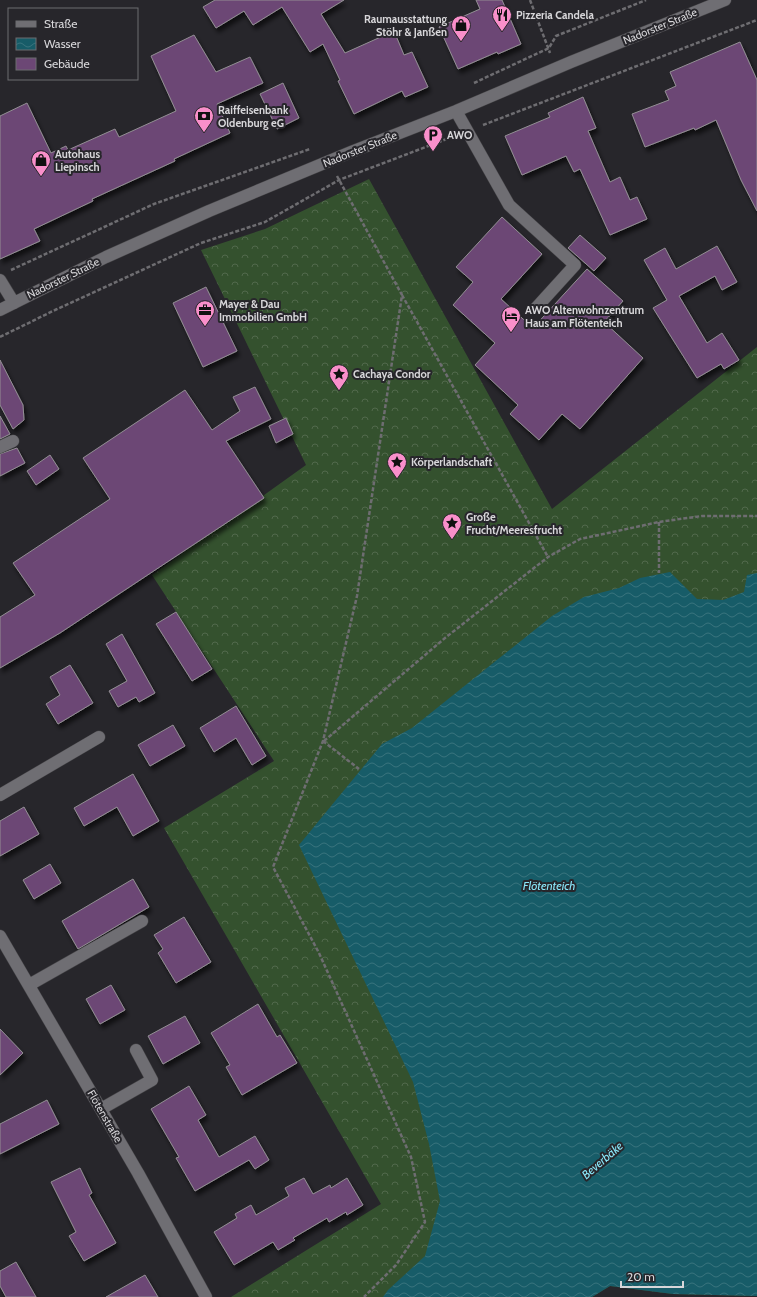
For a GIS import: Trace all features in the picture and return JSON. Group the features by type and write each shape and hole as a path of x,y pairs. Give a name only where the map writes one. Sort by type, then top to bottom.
{"street":[{"name":"Nadorster Straße","path":"0,310 106,257 209,211 329,161 456,111 719,1"},
{"path":"456,111 509,205 575,264 535,309"},
{"path":"4,276 14,303"},
{"path":"0,448 13,441"},
{"path":"0,795 99,737"},
{"path":"29,985 142,921"},
{"name":"Flötenstraße","path":"0,936 138,1173 206,1297"},
{"path":"101,1109 152,1080 136,1050"}],"path":[{"path":"530,0 549,48 555,69"},
{"path":"468,87 549,48 556,36 646,0"},
{"path":"0,337 76,300 201,243 265,222 339,180 468,132 757,20"},
{"path":"4,276 154,204 314,148"},
{"path":"329,161 548,557"},
{"path":"364,1297 396,1265 425,1222 411,1157 319,953 273,867 323,741 356,596 402,295"},
{"path":"323,741 445,638 548,557 580,539 658,522 702,516 757,516"},
{"path":"658,522 660,573"},
{"path":"323,741 359,769"}],"green space":[{"path":"369,179 552,509 757,347 757,1296 673,1294 610,1286 592,1297 231,1297 381,1204 164,828 274,761 152,575 306,465 201,250 265,229"}],"water":[{"name":"Flötenteich","path":"670,572 697,599 723,600 744,592 747,575 757,573 757,1296 673,1294 610,1286 592,1297 383,1297 388,1290 425,1256 440,1201 429,1144 413,1082 299,845 382,744 412,728 552,616 584,597 619,588 640,578"}],"building":[{"path":"215,0 344,0 321,14 345,53 394,31 404,55 412,52 428,87 405,97 402,91 354,114 338,81 340,80 323,44 310,52 282,7 253,25 244,11 216,28 203,7"},
{"path":"476,0 502,0 521,44 498,54 497,52 458,69 439,27 480,9"},
{"path":"194,35 216,72 250,57 263,83 217,104 230,133 174,159 175,161 92,199 93,201 34,229 40,241 0,259 0,116 27,103 51,153 66,146 68,150 115,129 119,137 176,111 151,56"},
{"path":"740,42 757,80 757,211 741,180 716,120 695,130 694,128 645,147 632,114 669,100 665,91 676,86 670,72"},
{"path":"283,83 299,118 277,129 260,94"},
{"path":"583,97 596,128 588,131 610,182 620,177 630,200 637,197 647,219 610,235 580,169 574,172 566,156 522,175 505,136 550,117 548,113"},
{"path":"502,217 542,254 501,299 533,328 587,269 623,301 604,322 643,358 580,429 562,414 539,440 510,414 518,405 475,365 495,343 453,305 473,282 456,267"},
{"path":"580,235 606,258 594,271 568,248"},
{"path":"717,246 737,282 722,290 715,276 679,296 707,343 722,333 739,360 724,369 721,364 697,378 653,308 667,300 644,260 665,248 676,269"},
{"name":"Mayer & Dau Immobilien GmbH","path":"206,287 237,351 203,367 173,303"},
{"path":"0,360 23,405 24,420 13,429 0,405"},
{"path":"255,387 271,419 226,441 264,498 60,633 0,668 0,617 35,595 13,563 110,499 83,458 185,390 212,430 240,411 233,397"},
{"path":"0,416 10,434 0,439"},
{"path":"286,418 293,434 276,443 269,426"},
{"path":"17,448 25,463 0,476 0,454"},
{"path":"50,455 59,469 36,485 27,471"},
{"path":"176,612 212,669 192,681 156,624"},
{"path":"122,634 155,693 139,702 136,697 118,707 109,691 127,681 106,644"},
{"path":"70,665 93,703 58,724 46,704 60,695 50,677"},
{"path":"236,706 266,756 252,765 236,738 214,752 200,728"},
{"path":"173,725 185,746 150,766 138,745"},
{"path":"133,774 159,821 133,836 117,807 84,826 74,808"},
{"path":"24,807 39,834 0,856 0,821"},
{"path":"50,864 61,883 34,899 23,880"},
{"path":"133,879 149,907 78,949 62,921"},
{"path":"184,917 211,962 176,983 158,953 163,949 154,935"},
{"path":"111,985 125,1010 100,1024 86,999"},
{"path":"258,1004 277,1037 280,1035 297,1063 242,1095 226,1067 230,1065 211,1033"},
{"path":"185,1016 200,1043 163,1064 148,1036"},
{"path":"0,1029 23,1053 0,1075"},
{"path":"189,1086 206,1115 198,1120 219,1157 255,1136 269,1160 255,1169 249,1160 195,1191 176,1158 179,1157 151,1109"},
{"path":"47,1100 59,1124 0,1154 0,1124"},
{"path":"80,1168 92,1193 89,1195 116,1243 84,1261 69,1236 76,1232 51,1182"},
{"path":"304,1178 313,1194 330,1185 331,1188 347,1178 363,1205 347,1215 346,1212 329,1222 327,1218 293,1238 295,1240 278,1250 273,1242 234,1265 214,1232 237,1218 235,1214 251,1205 256,1215 289,1196 285,1188"},
{"path":"16,1262 36,1297 6,1297 0,1286 0,1271"},
{"path":"145,1275 158,1297 106,1297"}],"place":[{"name":"Pizzeria Candela","path":"502,32"},
{"name":"Raumausstattung Stöhr & Janßen","path":"461,42"},
{"name":"Raiffeisenbank Oldenburg eG","path":"204,133"},
{"name":"AWO","path":"433,152"},
{"name":"Autohaus Liepinsch","path":"41,177"},
{"name":"Mayer & Dau Immobilien GmbH","path":"205,327"},
{"name":"AWO Altenwohnzentrum Haus am Flötenteich","path":"511,333"},
{"name":"Cachaya Condor","path":"339,391"},
{"name":"Körperlandschaft","path":"397,479"},
{"name":"Große Frucht/Meeresfrucht","path":"452,540"}],"water label":[{"name":"Beverbäke","path":"602,1160"}]}
